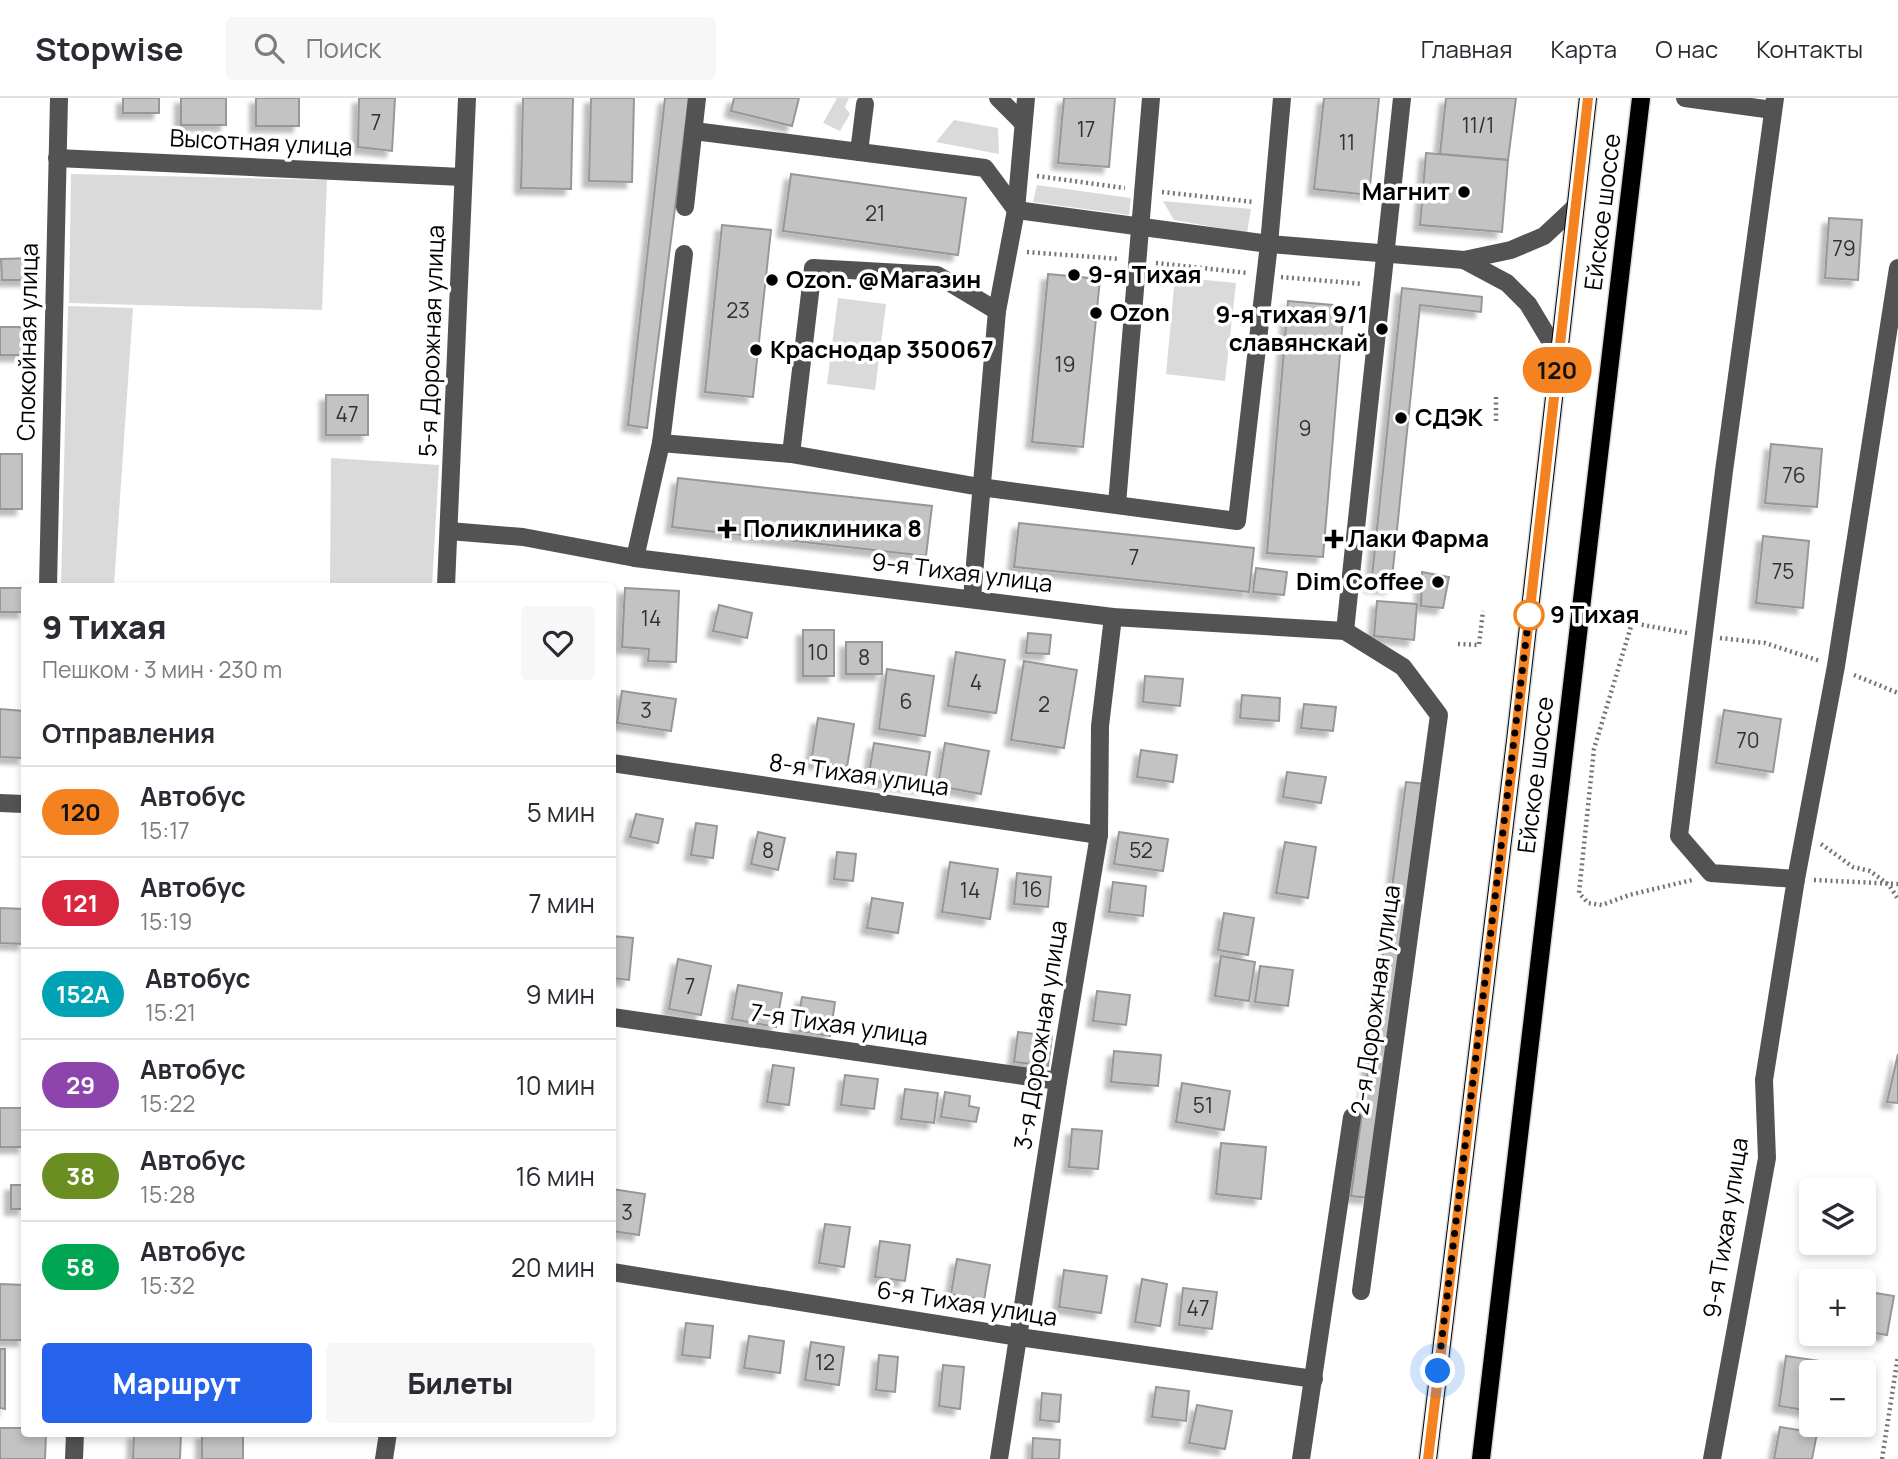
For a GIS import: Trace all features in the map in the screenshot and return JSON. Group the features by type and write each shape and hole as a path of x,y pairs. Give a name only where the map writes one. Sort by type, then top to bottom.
{"main road":[{"name":"Ейское шоссе","path":"1428,1459 1588,98"},
{"name":"Ейское шоссе","path":"1482,1459 1641,98"}],"street":[{"name":"Спокойная улица","path":"48,583 59,98"},
{"name":"5-я Дорожная улица","path":"446,583 467,98"},
{"path":"685,207 697,98"},
{"path":"998,98 1023,123"},
{"path":"972,598 997,311 1016,211 1026,98"},
{"path":"1118,504 1152,98"},
{"path":"661,443 791,454 980,487 1237,521 1269,244 1282,98"},
{"path":"1345,631 1402,98"},
{"path":"1685,98 1774,104 1679,836 1711,873 1796,879"},
{"path":"859,152 864,104"},
{"path":"694,131 985,168 1016,211 1269,244 1385,255 1464,260 1511,250 1544,236 1575,207"},
{"name":"Высотная улица","path":"57,158 462,177"},
{"path":"635,558 661,443 684,254"},
{"path":"1464,260 1507,283 1528,304 1558,355"},
{"path":"791,454 813,268 937,275 997,311"},
{"name":"9-я Тихая улица","path":"1712,1459 1767,1158 1764,1080 1804,833 1836,666 1898,268"},
{"name":"9-я Тихая улица","path":"449,531 523,537 635,558 1113,617 1345,631"},
{"name":"3-я Дорожная улица","path":"999,1459 1099,835 1100,726 1113,617"},
{"name":"2-я Дорожная улица","path":"1345,631 1403,667 1439,715 1361,1291"},
{"name":"8-я Тихая улица","path":"616,764 1099,835"},
{"path":"0,803 21,804"},
{"name":"7-я Тихая улица","path":"616,1018 1058,1081"},
{"path":"1301,1459 1352,1118"},
{"name":"6-я Тихая улица","path":"616,1273 1019,1337 1314,1379"},
{"path":"74,1459 75,1437"},
{"path":"384,1459 387,1437"}],"path":[{"path":"1008,251 1138,261 1382,286"},
{"path":"1496,397 1496,422"},
{"path":"1458,644 1479,645 1483,611"},
{"path":"1711,873 1602,905 1588,903 1579,893 1594,749 1632,623 1703,636 1765,643 1836,666 1870,684 1898,693"},
{"path":"1804,833 1853,867 1870,871 1889,885 1898,899"},
{"path":"1796,879 1898,884"},
{"path":"1882,1459 1898,1356"}],"shaded area":[{"path":"837,98 849,98 845,107 850,114 840,131 823,123"},
{"path":"954,120 998,128 999,154 936,142"},
{"path":"71,174 327,180 322,310 69,303"},
{"path":"1037,185 1131,198 1129,215 1033,202"},
{"path":"1163,201 1251,209 1247,233 1174,220"},
{"path":"1175,277 1236,283 1225,381 1166,374"},
{"path":"838,298 886,304 875,390 827,384"},
{"path":"68,306 133,308 114,583 61,583"},
{"path":"331,458 439,465 432,583 330,583"}],"building":[{"path":"123,98 159,98 159,113 123,113"},
{"path":"181,98 226,98 226,125 181,125"},
{"path":"256,98 299,98 299,126 256,126"},
{"path":"359,98 395,98 392,151 358,147"},
{"path":"523,98 573,98 571,189 521,188"},
{"path":"591,98 634,98 632,182 589,181"},
{"path":"665,98 689,98 647,428 628,425"},
{"path":"734,98 799,98 792,126 731,111"},
{"path":"1064,98 1115,98 1109,167 1058,163"},
{"path":"1324,98 1379,98 1369,195 1314,189"},
{"path":"1446,98 1516,98 1508,160 1440,154"},
{"path":"1426,153 1508,160 1502,232 1420,225"},
{"path":"791,174 966,198 958,255 783,231"},
{"path":"1829,218 1862,220 1858,280 1825,278"},
{"path":"722,225 771,230 753,397 705,392"},
{"path":"38,258 38,280 2,280 1,259"},
{"path":"1048,274 1100,279 1083,447 1032,442"},
{"path":"1402,288 1482,297 1481,312 1420,305 1391,588 1371,586"},
{"path":"1288,301 1344,306 1323,557 1267,553"},
{"path":"0,327 25,327 25,355 0,355"},
{"path":"326,395 368,395 368,435 326,435"},
{"path":"1771,444 1822,449 1817,507 1765,503"},
{"path":"0,454 22,454 22,509 0,509"},
{"path":"678,478 932,506 926,556 672,527"},
{"path":"1019,523 1254,548 1249,592 1014,567"},
{"path":"1763,536 1809,541 1803,608 1756,603"},
{"path":"1256,568 1287,572 1284,595 1253,592"},
{"path":"1422,572 1449,577 1443,608 1421,606"},
{"path":"0,588 21,588 21,612 0,612"},
{"path":"625,588 679,591 676,662 648,661 649,649 622,647"},
{"path":"1377,601 1417,604 1414,640 1374,636"},
{"path":"719,605 752,613 747,638 713,631"},
{"path":"803,630 834,630 834,676 803,676"},
{"path":"1028,633 1051,635 1049,654 1026,653"},
{"path":"846,642 882,642 882,674 846,674"},
{"path":"956,652 1005,660 996,713 948,706"},
{"path":"1024,661 1077,670 1064,748 1011,740"},
{"path":"887,669 934,676 925,736 879,729"},
{"path":"1145,676 1183,679 1180,706 1143,702"},
{"path":"622,691 676,699 671,731 617,723"},
{"path":"1242,695 1280,698 1279,721 1240,718"},
{"path":"1304,704 1336,707 1333,731 1301,728"},
{"path":"0,709 21,711 21,758 0,757"},
{"path":"1724,710 1781,719 1773,772 1716,763"},
{"path":"818,718 854,724 847,767 811,762"},
{"path":"874,743 930,752 924,788 868,780"},
{"path":"945,743 989,751 981,794 938,786"},
{"path":"1141,750 1177,755 1173,782 1137,777"},
{"path":"1287,772 1326,777 1321,803 1283,797"},
{"path":"1406,782 1425,784 1369,1198 1351,1196"},
{"path":"636,814 663,819 658,843 630,837"},
{"path":"696,823 717,826 713,858 691,855"},
{"path":"758,832 785,838 778,870 751,864"},
{"path":"1119,832 1168,839 1163,871 1114,864"},
{"path":"1285,842 1316,847 1308,898 1276,893"},
{"path":"837,852 856,854 853,881 834,879"},
{"path":"950,862 998,869 990,919 942,912"},
{"path":"1017,873 1051,877 1048,907 1014,904"},
{"path":"1113,882 1146,886 1143,916 1109,912"},
{"path":"872,898 903,903 898,933 867,928"},
{"path":"0,908 21,909 21,944 0,943"},
{"path":"1224,913 1254,918 1248,955 1218,950"},
{"path":"616,936 633,938 629,980 616,978"},
{"path":"1221,956 1255,962 1249,1001 1215,996"},
{"path":"678,959 711,966 701,1015 669,1009"},
{"path":"1260,966 1293,970 1288,1006 1255,1002"},
{"path":"738,985 782,993 776,1027 732,1019"},
{"path":"1097,991 1130,995 1126,1025 1093,1021"},
{"path":"802,997 835,1002 830,1036 796,1030"},
{"path":"1018,1032 1052,1036 1048,1066 1014,1062"},
{"path":"1114,1051 1161,1055 1158,1086 1111,1082"},
{"path":"1898,1054 1898,1103 1887,1102"},
{"path":"773,1065 794,1068 789,1105 767,1102"},
{"path":"845,1075 878,1079 874,1109 841,1105"},
{"path":"1182,1083 1230,1091 1224,1130 1176,1122"},
{"path":"905,1089 938,1093 934,1123 901,1119"},
{"path":"945,1092 970,1096 969,1106 979,1108 976,1122 941,1117"},
{"path":"0,1108 21,1108 21,1147 0,1147"},
{"path":"1072,1129 1102,1131 1098,1169 1069,1167"},
{"path":"1221,1143 1266,1147 1261,1199 1216,1194"},
{"path":"11,1185 21,1185 21,1209 11,1209"},
{"path":"616,1190 645,1194 639,1235 616,1232"},
{"path":"825,1224 850,1227 844,1267 819,1263"},
{"path":"880,1241 910,1245 905,1281 875,1277"},
{"path":"957,1259 990,1265 984,1300 951,1294"},
{"path":"1064,1270 1107,1276 1101,1313 1059,1307"},
{"path":"1142,1279 1167,1284 1160,1326 1135,1322"},
{"path":"0,1284 21,1285 21,1340 0,1340"},
{"path":"1183,1288 1217,1292 1212,1329 1179,1325"},
{"path":"1876,1293 1894,1296 1887,1335 1876,1333"},
{"path":"686,1323 713,1326 710,1358 682,1355"},
{"path":"749,1336 784,1341 780,1373 744,1368"},
{"path":"811,1342 844,1347 839,1385 805,1380"},
{"path":"0,1349 5,1349 5,1409 0,1408"},
{"path":"879,1355 898,1357 895,1392 876,1390"},
{"path":"1786,1356 1813,1360 1799,1360 1799,1409 1779,1406"},
{"path":"943,1365 964,1367 960,1409 939,1406"},
{"path":"1156,1387 1189,1391 1186,1421 1152,1417"},
{"path":"1042,1393 1061,1395 1059,1422 1040,1420"},
{"path":"1197,1405 1232,1411 1225,1449 1189,1443"},
{"path":"1780,1427 1799,1430 1799,1437 1816,1437 1812,1459 1774,1459"},
{"path":"0,1428 21,1428 21,1437 46,1437 45,1459 0,1459"},
{"path":"134,1437 181,1437 180,1459 133,1459"},
{"path":"202,1437 243,1437 243,1459 202,1459"},
{"path":"1033,1438 1060,1440 1059,1459 1032,1459"}],"bus line":[{"name":"120","path":"1428,1459 1493,905 1515,741 1588,98"}],"place":[{"name":"Магнит","path":"1464,192"},
{"name":"9-я Тихая","path":"1074,275"},
{"name":"Ozon. @Магазин","path":"772,280"},
{"name":"Ozon","path":"1096,313"},
{"name":"9-я тихая 9/1 славянскай","path":"1382,329"},
{"name":"Краснодар 350067","path":"756,350"},
{"name":"СДЭК","path":"1401,418"},
{"name":"Поликлиника 8","path":"727,529"},
{"name":"Лаки Фарма","path":"1334,539"},
{"name":"Dim Coffee","path":"1438,582"},
{"name":"9 Тихая","path":"1529,615"}],"route":[{"path":"1438,1371 1529,615"}]}
